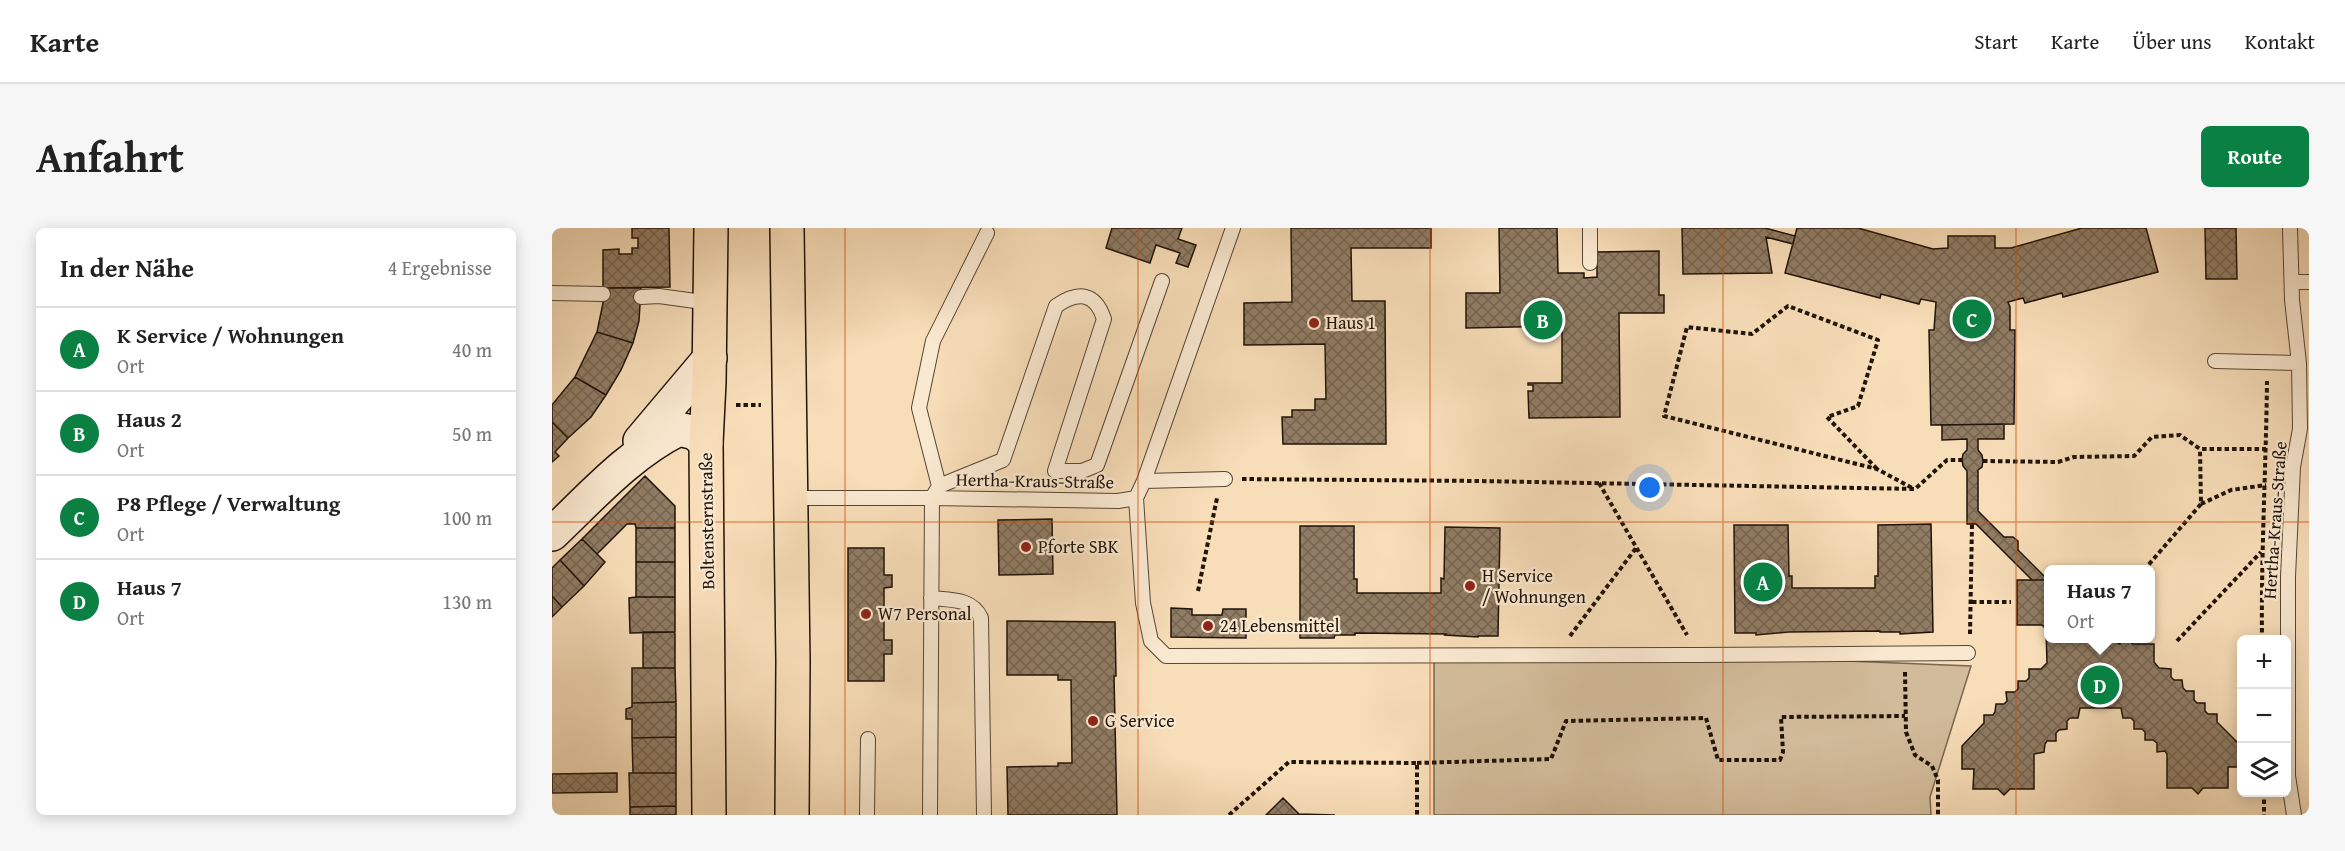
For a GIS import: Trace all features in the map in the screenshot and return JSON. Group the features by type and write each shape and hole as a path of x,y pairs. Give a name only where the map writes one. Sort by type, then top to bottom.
{"main road":[{"name":"Boltensternstraße","path":"710,815 706,443 709,404 711,228"},
{"path":"787,228 793,662 792,815"}],"street":[{"path":"609,479 710,358"},
{"path":"552,534 642,450 679,429 695,433 706,443"}],"lane":[{"name":"Hertha-Kraus-Straße","path":"790,498 936,492 1118,501 1136,498 1233,228"},
{"path":"1590,228 1590,262"},
{"name":"Hertha-Kraus-Straße","path":"2290,228 2299,363 2300,429 2293,467 2288,577 2288,776 2294,815"},
{"path":"930,815 931,598 936,492 919,408 933,341 987,233"},
{"path":"936,492 1003,460 1056,306 1067,298 1078,295 1094,300 1104,319 1055,471 1082,471 1097,465 1162,281"},
{"path":"2292,282 2309,282"},
{"path":"552,293 603,294"},
{"path":"641,297 659,296 710,303"},
{"path":"2215,361 2299,363"},
{"path":"1144,481 1225,479"},
{"path":"1136,498 1143,603 1151,641 1166,656 1968,653"},
{"path":"931,598 970,604 977,609 981,618 984,815"},
{"path":"867,815 868,739"}],"path":[{"path":"1877,469 1827,417 1858,406 1878,339 1788,306 1752,334 1687,327 1664,416 1877,469 1915,489"},
{"path":"2262,635 2267,363"},
{"path":"709,404 789,406"},
{"path":"1983,461 2058,462 2074,457 2134,456 2152,438 2180,435 2200,449 2266,449"},
{"path":"2200,449 2202,504"},
{"path":"1198,591 1218,491 1225,479 1915,489 1947,460 1962,460"},
{"path":"1598,483 1698,655"},
{"path":"2148,565 2202,504 2231,490 2266,485"},
{"path":"1968,653 1972,602 1972,524"},
{"path":"1556,655 1636,548"},
{"path":"2177,641 2262,551"},
{"path":"1972,602 2011,602"},
{"path":"1905,653 1906,732 1915,755 1932,766 1938,780 1938,815"},
{"path":"1229,815 1288,762 1417,763 1551,759 1566,721 1706,718 1718,760 1780,760 1783,752 1781,717 1905,716"},
{"path":"1417,763 1418,815"},
{"path":"2264,797 2264,815"}],"shaded area":[{"path":"1434,655 1698,655 1971,666 1930,797 1931,815 1434,815"}],"building":[{"path":"632,228 669,228 670,287 603,288 603,250 619,249 619,254 632,254 632,248 638,248 638,238 632,238"},
{"path":"1112,228 1182,228 1178,239 1196,245 1188,267 1176,263 1180,253 1156,245 1150,263 1106,248"},
{"name":"Haus 1","path":"1291,228 1431,228 1431,248 1351,248 1352,301 1385,301 1386,444 1283,444 1282,417 1292,417 1292,410 1315,410 1315,399 1326,399 1325,344 1244,345 1244,303 1292,302"},
{"path":"1499,228 1557,228 1558,273 1584,273 1584,278 1597,277 1597,252 1659,251 1659,295 1664,295 1664,313 1619,313 1620,417 1529,418 1528,391 1533,391 1533,385 1528,385 1528,383 1562,383 1562,326 1466,328 1466,293 1500,293"},
{"path":"1682,228 1765,228 1795,236 1793,244 1766,237 1772,273 1683,274"},
{"path":"1797,228 1858,228 1933,249 1948,248 1948,236 1995,236 1995,248 2011,248 2082,228 2146,228 2158,272 2063,297 2062,293 2025,303 2023,298 2008,302 2010,330 2015,330 2014,424 1931,425 1929,330 1934,330 1936,302 1921,299 1919,304 1881,294 1880,298 1785,273"},
{"path":"2205,228 2236,228 2237,279 2206,279"},
{"path":"603,288 641,288 639,321 633,343 597,332 603,303"},
{"path":"597,332 633,343 606,395 575,377"},
{"path":"575,377 606,395 591,417 568,438 552,422 552,405"},
{"path":"552,422 568,438 555,452 559,456 552,462"},
{"path":"2004,424 2004,439 1978,439 1978,450 1983,461 1982,467 1978,470 1978,511 2004,537 2013,537 2018,541 2018,550 2044,576 2044,580 2032,580 1976,524 1967,524 1967,471 1962,460 1967,450 1967,439 1942,440 1942,425"},
{"path":"645,476 675,506 675,528 636,528 635,524 627,524 597,554 582,539"},
{"name":"Pforte SBK","path":"1052,519 1053,574 999,575 998,520"},
{"path":"1931,524 1933,632 1900,634 1900,632 1880,631 1789,632 1756,635 1756,633 1735,633 1734,525 1788,525 1789,576 1792,576 1792,588 1875,588 1875,576 1878,576 1878,525"},
{"name":"H Service / Wohnungen","path":"1300,526 1354,526 1354,579 1357,579 1357,593 1441,593 1441,578 1444,579 1445,527 1500,528 1498,636 1355,633 1355,635 1335,635 1334,638 1300,638"},
{"path":"636,528 675,528 675,562 636,562"},
{"path":"582,539 605,562 584,586 560,560"},
{"name":"W7 Personal","path":"848,548 884,548 884,575 892,575 892,587 884,588 884,640 892,640 892,654 884,654 884,681 848,681"},
{"path":"560,560 584,586 562,607 552,596 552,568"},
{"path":"636,562 675,562 675,597 636,597"},
{"path":"2017,580 2044,580 2044,627 2042,625 2017,625"},
{"path":"552,596 562,607 552,617"},
{"path":"675,597 675,632 630,633 629,598"},
{"name":"24 Lebensmittel","path":"1171,608 1192,609 1192,615 1222,615 1223,609 1246,609 1246,638 1171,637"},
{"name":"G Service","path":"1007,621 1115,622 1117,815 1008,815 1007,767 1058,766 1058,763 1072,763 1071,680 1058,680 1058,675 1007,675"},
{"path":"643,632 675,632 675,668 643,668"},
{"path":"2046,643 2154,644 2154,662 2159,668 2171,669 2171,677 2174,680 2182,680 2186,691 2194,691 2194,700 2197,703 2205,703 2205,711 2208,714 2217,714 2217,722 2237,742 2237,767 2228,767 2228,788 2203,788 2198,794 2192,788 2167,788 2167,754 2165,751 2157,752 2157,743 2153,740 2145,740 2145,732 2142,729 2134,729 2134,721 2131,718 2123,718 2121,708 2080,708 2078,718 2070,718 2067,721 2067,729 2056,733 2056,741 2047,741 2044,752 2034,754 2034,789 2010,789 2004,795 1998,789 1973,789 1974,769 1962,769 1962,746 1984,723 1984,715 1993,715 1996,704 2004,704 2007,701 2006,692 2015,692 2018,689 2018,681 2026,681 2029,678 2029,669 2041,669 2047,663"},
{"path":"632,668 675,668 676,702 632,703"},
{"path":"676,702 676,737 632,738 632,719 626,719 626,709 632,707 632,703"},
{"path":"676,737 676,773 633,773 632,738"},
{"path":"617,773 617,792 552,793 552,774"},
{"path":"629,773 676,773 676,806 630,807"},
{"path":"1283,798 1299,814 1335,815 1266,815"},
{"path":"676,806 676,815 630,815 630,807"}],"place":[{"name":"P8 Pflege / Verwaltung","path":"1972,319"},
{"name":"Haus 2","path":"1543,320"},
{"name":"Haus 1","path":"1314,323"},
{"name":"Pforte SBK","path":"1026,547"},
{"name":"K Service / Wohnungen","path":"1763,582"},
{"name":"H Service / Wohnungen","path":"1470,586"},
{"name":"W7 Personal","path":"866,614"},
{"name":"24 Lebensmittel","path":"1208,626"},
{"name":"Haus 7","path":"2100,685"},
{"name":"G Service","path":"1093,721"}]}
